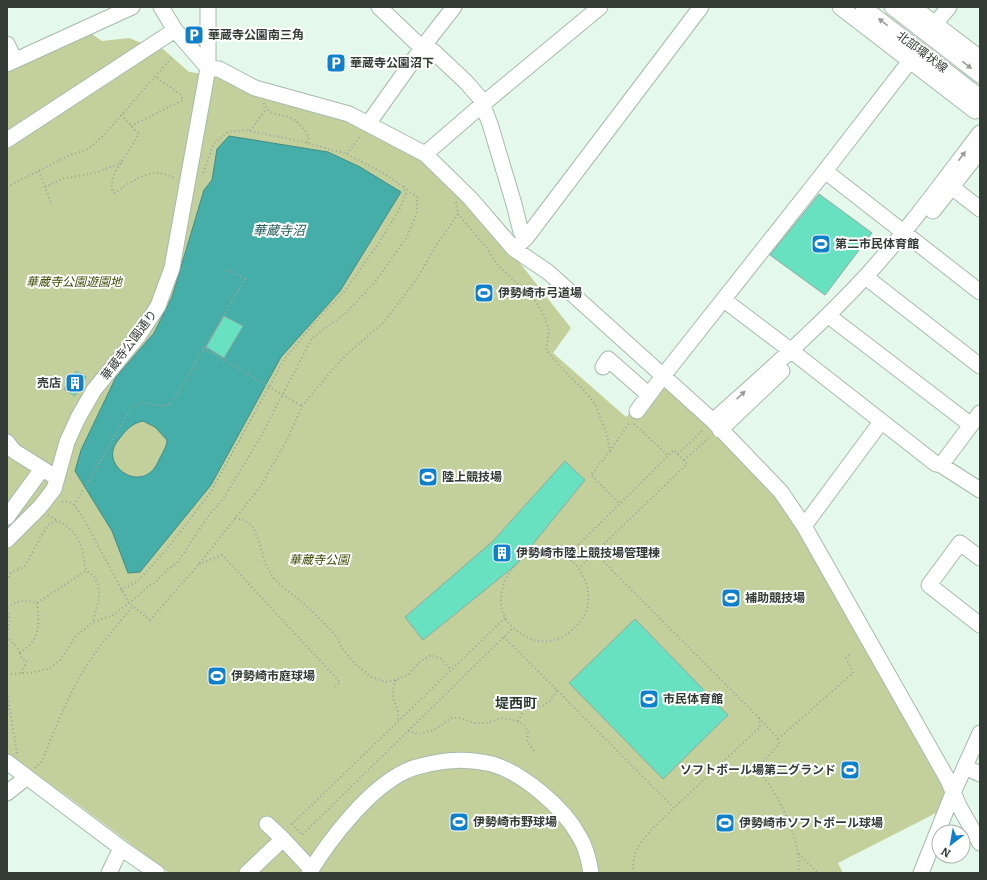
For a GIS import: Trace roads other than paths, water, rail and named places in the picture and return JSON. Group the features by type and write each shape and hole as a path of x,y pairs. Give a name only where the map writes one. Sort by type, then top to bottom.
{"street":[{"path":"7,44 11,62 132,7"},
{"path":"161,7 175,30 208,68 219,69 255,88 342,112 366,127 425,154 470,198 514,249 548,272 663,376 712,429 782,492 804,526 948,780 959,806 980,843"},
{"name":"華蔵寺公園通り","path":"7,540 46,508 54,489 67,442 78,418 94,390 139,336 158,306 172,268 208,68 208,7"},
{"path":"379,7 422,48 433,51 466,82 480,98 514,204 521,232 526,238"},
{"path":"366,127 422,48 454,7"},
{"path":"425,154 600,7"},
{"path":"514,249 526,238 702,7"},
{"path":"840,7 856,11 931,77 978,104"},
{"name":"北部環状線","path":"892,7 980,75"},
{"path":"913,7 980,58"},
{"path":"937,26 949,7"},
{"name":"北部環状線","path":"856,11 960,81 978,104"},
{"path":"937,26 946,48"},
{"path":"7,140 175,30"},
{"path":"638,411 663,376 825,171 910,60"},
{"path":"931,77 960,81"},
{"path":"948,184 980,133"},
{"path":"794,353 866,275 907,235 948,184 980,151"},
{"path":"825,171 980,292"},
{"path":"948,184 980,209"},
{"path":"712,429 794,353 834,320 891,263 907,235"},
{"path":"872,282 980,366"},
{"path":"724,300 936,464 941,465 980,490"},
{"path":"834,320 971,425"},
{"path":"603,367 608,359 649,395"},
{"path":"941,465 980,412"},
{"path":"804,526 881,422"},
{"path":"7,442 14,451 57,478"},
{"path":"7,517 42,469"},
{"path":"980,558 960,542 929,585 980,625"},
{"path":"921,873 953,793 980,733"},
{"path":"12,758 27,777 121,848 157,873"},
{"path":"267,824 283,839 310,871 321,854 367,799 385,783 406,770 442,761 466,760 493,764 523,778 550,800 570,813 589,860 592,873"},
{"path":"965,767 980,774"},
{"path":"7,793 27,777"},
{"path":"247,873 283,839"},
{"path":"109,873 121,848"}],"water":[{"name":"華蔵寺沼","path":"229,136 328,152 360,167 401,192 340,291 281,357 211,485 140,572 128,573 112,531 75,471 81,450 116,377 154,333 172,297 204,190 212,180 217,149","holes":["143,421 155,427 167,440 164,451 158,462 152,471 144,476 136,477 127,475 120,470 115,463 113,456 115,445 127,429 137,423"]}],"place":[{"name":"華蔵寺公園南三角","path":"194,35"},
{"name":"華蔵寺公園沼下","path":"336,63"},
{"name":"第二市民体育館","path":"821,244"},
{"name":"伊勢崎市弓道場","path":"484,293"},
{"name":"売店","path":"75,383"},
{"name":"陸上競技場","path":"428,477"},
{"name":"伊勢崎市陸上競技場管理棟","path":"502,553"},
{"name":"補助競技場","path":"731,598"},
{"name":"伊勢崎市庭球場","path":"217,676"},
{"name":"市民体育館","path":"649,699"},
{"name":"ソフトボール場第二グランド","path":"850,770"},
{"name":"伊勢崎市野球場","path":"459,822"},
{"name":"伊勢崎市ソフトボール球場","path":"725,823"}],"district":[{"name":"堤西町","path":"516,703"}],"park label":[{"name":"華蔵寺公園遊園地","path":"74,282"},
{"name":"華蔵寺公園","path":"319,560"}]}
